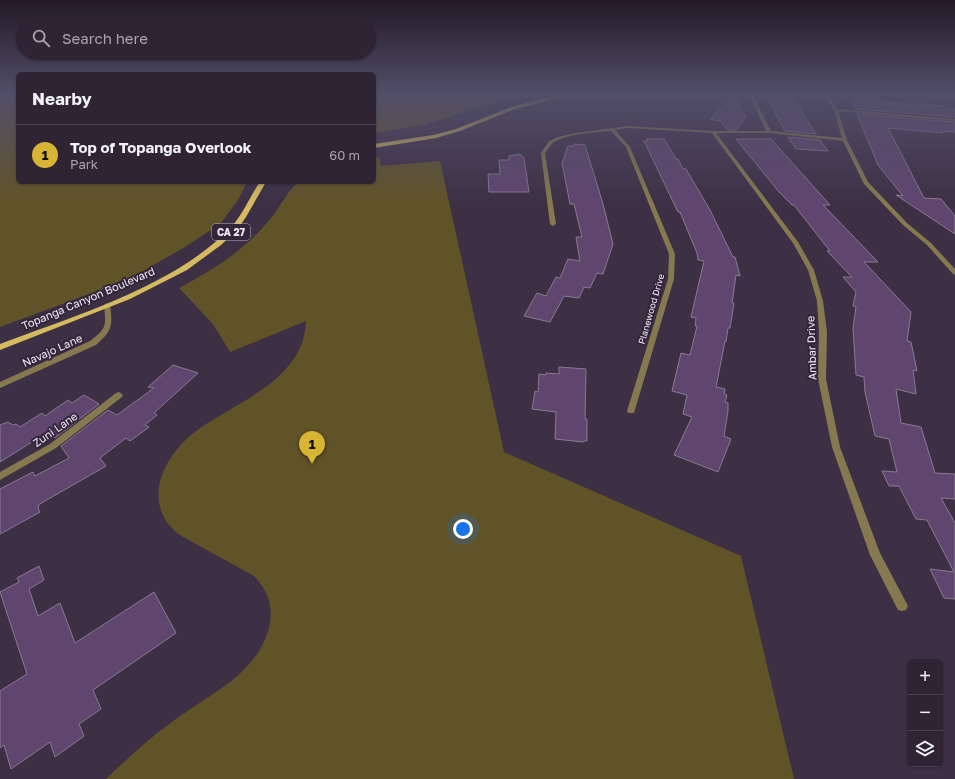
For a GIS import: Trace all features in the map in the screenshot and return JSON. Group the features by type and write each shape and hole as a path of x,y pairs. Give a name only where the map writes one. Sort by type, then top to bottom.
{"main road":[{"path":"376,146 434,137 459,129"},
{"name":"Topanga Canyon Boulevard","path":"0,347 144,290 177,273 208,252 235,227 244,215 262,184"}],"street":[{"path":"553,224 542,153 551,142 560,138 610,129"},
{"name":"Planewood Drive","path":"612,129 628,147 672,254 671,279 631,412"},
{"path":"676,129 713,132 769,132 845,140"},
{"path":"842,129 845,140 866,183 896,215 928,244 955,272"},
{"name":"Ambar Drive","path":"713,132 796,243 811,270 820,301 823,332 822,379 836,447 875,556 902,606"},
{"name":"Navajo Lane","path":"0,384 93,343 106,332 110,324 107,305"},
{"name":"Zuni Lane","path":"0,476 53,446 119,395"}],"shaded area":[{"path":"0,129 16,129 16,184 246,184 238,200 221,223 185,247 127,280 0,327"},
{"path":"376,129 396,129 376,133"},
{"path":"379,157 381,166 440,161 504,452 741,556 794,779 106,779 160,731 230,682 243,670 255,657 264,641 270,623 270,603 266,592 259,581 254,576 178,534 164,518 159,503 159,491 161,478 172,456 189,437 199,429 250,398 282,373 294,358 302,341 306,321 230,352 213,324 179,288 214,268 247,243 270,219 296,184 376,184 376,158"}],"building":[{"path":"784,129 813,129 816,134 785,131"},
{"path":"863,129 889,129 924,198 941,199 955,216 955,234 896,195 903,196 878,165"},
{"path":"903,129 955,129 955,132 941,131 943,133"},
{"path":"788,137 820,140 828,151 796,149"},
{"path":"647,139 664,139 683,169 686,169 710,210 733,257 735,257 740,276 736,275 730,328 728,328 716,387 725,389 724,394 727,395 725,402 728,403 728,411 724,436 731,439 718,472 674,455 692,417 683,414 687,395 672,391 681,353 690,355 697,326 695,326 696,318 691,317 704,261 698,260 697,253 680,212 678,212 644,141 648,141"},
{"path":"736,139 771,139 830,205 823,205 878,262 864,262 911,312 907,341 911,342 917,371 913,370 916,394 896,389 901,423 921,427 935,473 955,474 955,499 941,498 955,523 955,599 944,598 930,569 954,572 927,520 916,519 899,486 889,486 882,471 897,472 889,439 875,436 865,392 864,377 856,375 853,328 856,307 853,306 856,292 843,277 852,277 827,251 830,251 794,205 792,205 779,192"},
{"path":"574,144 585,145 603,204 613,244 603,274 597,273 590,288 584,287 579,298 564,296 550,322 524,316 537,293 546,296 556,277 560,278 568,259 580,261 576,237 582,237 574,204 570,204 562,163 568,146 574,146"},
{"path":"520,154 524,158 529,192 489,192 488,174 500,174 499,160 509,160 509,156"},
{"path":"173,365 198,373 154,413 157,415 145,425 149,427 130,441 126,438 100,458 106,466 38,505 40,512 0,534 0,489 33,472 35,476 69,458 61,446 108,410 117,415 154,388 148,387"},
{"path":"559,367 586,369 585,419 587,419 587,441 583,442 555,439 556,412 532,409 535,391 538,392 539,374 559,374"},
{"path":"84,395 99,404 55,438 52,435 45,440 40,437 0,462 0,425 8,422 13,425 16,424 20,427 42,413 45,416 68,400 72,403"},
{"path":"39,566 44,580 29,589 38,616 60,603 75,643 154,592 176,633 93,690 101,709 79,724 84,736 55,757 50,742 11,769 4,745 0,748 0,691 27,674 0,592 19,582 17,578"}],"place":[{"name":"Top of Topanga Overlook","path":"312,464"}]}
